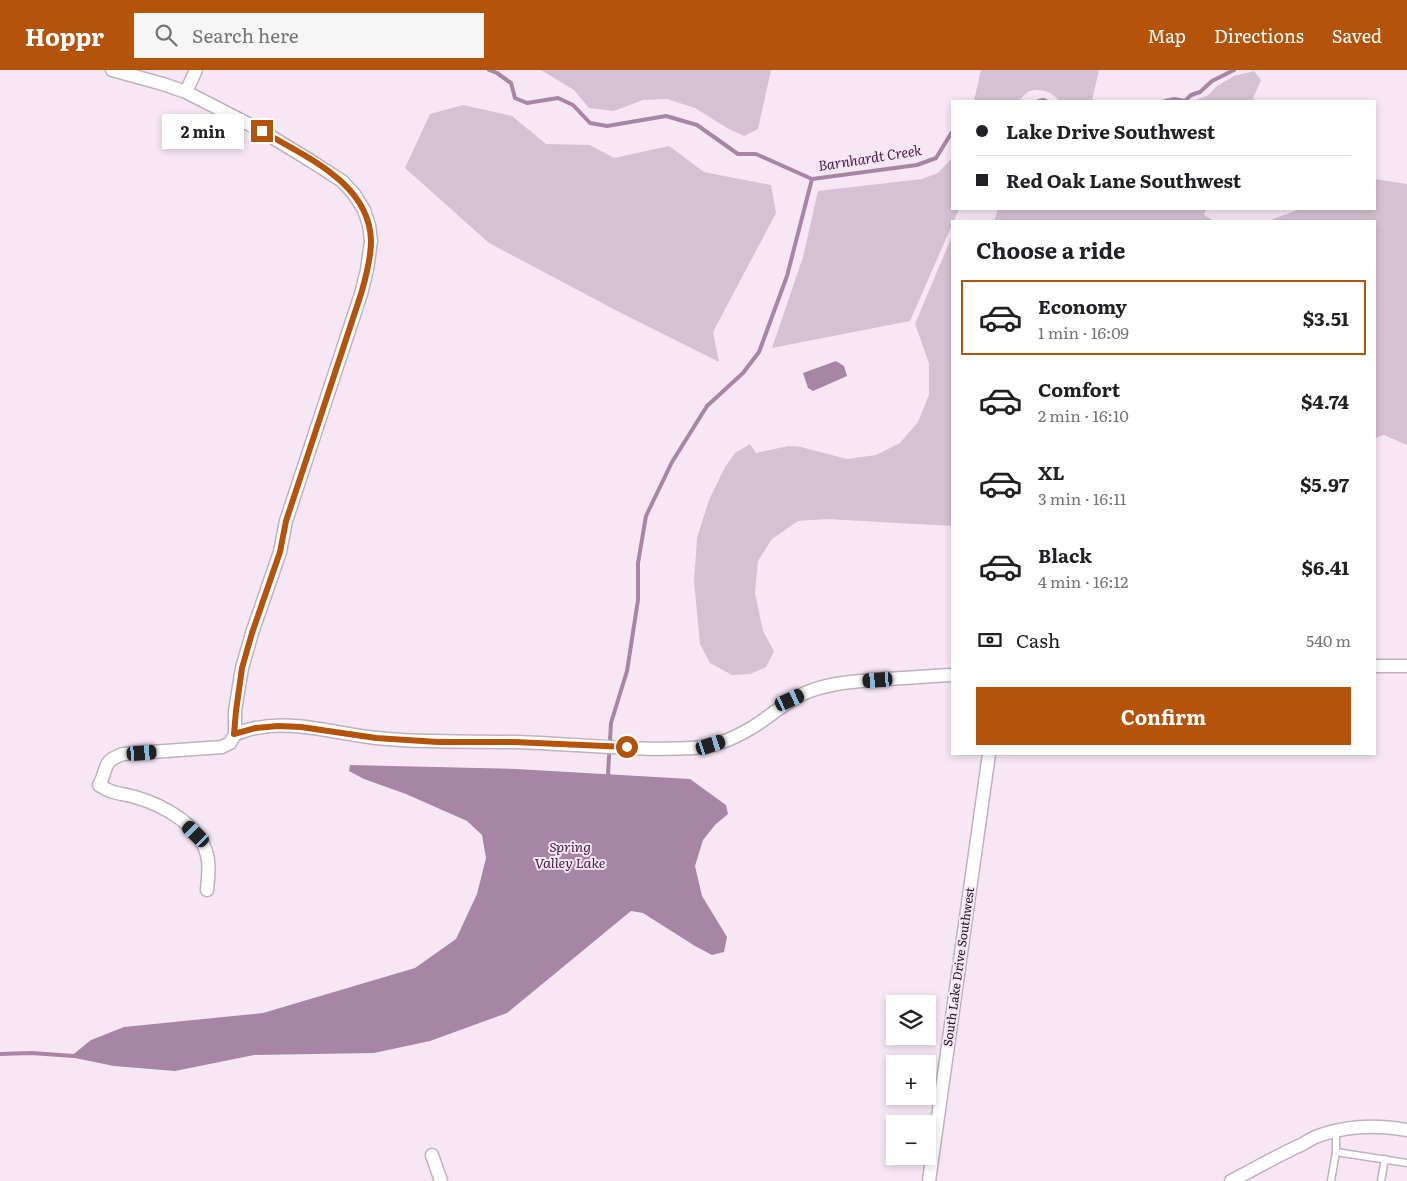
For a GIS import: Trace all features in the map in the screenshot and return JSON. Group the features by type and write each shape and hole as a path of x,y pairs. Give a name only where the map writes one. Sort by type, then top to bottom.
{"street":[{"path":"112,70 186,92 262,131 311,160 342,181 354,194 364,210 369,225 371,241 361,294 286,521 280,552 242,668 234,734 230,743 222,747 122,754 108,761 104,767 104,777 99,785 114,794 134,797 153,804 183,821 204,845 208,856 207,890"},
{"path":"186,92 196,70"},
{"path":"1376,666 1407,666"},
{"path":"234,734 256,728 278,726 301,727 376,738 438,742 514,742 660,749 695,748 730,739 752,727 790,700 821,688 859,681 951,675"},
{"name":"South Lake Drive Southwest","path":"929,1181 989,755"},
{"path":"1231,1181 1278,1155 1324,1134 1371,1126 1386,1126 1407,1130"},
{"path":"432,1155 441,1181"}],"lane":[{"path":"1331,1181 1336,1152 1336,1131"},
{"path":"1336,1152 1407,1163"},
{"path":"1381,1181 1385,1160"}],"shaded area":[{"path":"541,70 771,70 758,129 744,136 695,108 667,99 643,100 614,111 589,108 574,90"},
{"path":"981,70 1099,70 1092,100 1058,100 1049,93 1037,90 1028,92 1020,100 974,100"},
{"path":"1254,71 1261,80 1252,100 1196,100 1207,96 1217,86 1234,76"},
{"path":"463,105 512,116 546,144 590,145 614,158 669,146 704,172 771,185 776,213 713,332 719,362 621,313 489,243 405,168 430,114"},
{"path":"951,159 951,210 959,210 954,220 951,220 951,227 910,321 772,348 803,257 818,191 922,179 938,173"},
{"path":"1376,179 1407,184 1407,445 1384,435 1376,438 1376,220 1271,220 1297,210 1376,210"},
{"path":"998,210 1206,210 1204,215 1212,220 994,220"},
{"path":"951,238 951,526 826,519 798,521 772,539 758,561 755,593 763,631 774,651 766,667 750,674 732,675 710,663 700,644 694,581 697,538 709,500 725,467 735,453 750,444 756,453 788,446 801,447 847,459 876,455 900,443 918,422 929,395 929,363 915,324"}],"water":[{"path":"836,361 844,366 847,376 813,391 808,388 803,373"},
{"name":"Spring Valley Lake","path":"350,765 516,769 690,779 726,805 728,814 715,825 703,840 695,866 702,896 727,937 724,952 712,955 643,913 631,911 507,1013 430,1041 374,1053 254,1055 175,1071 114,1066 70,1057 91,1040 124,1027 263,1013 415,968 456,939 477,894 486,858 482,835 467,821 406,794 364,779 349,771"}],"waterway":[{"name":"Barnhardt Creek","path":"489,70 511,83 515,98 527,103 558,98 573,105 590,123 607,126 666,116 697,125 738,154 756,154 812,179 917,165 936,158 951,134"},
{"name":"Barnhardt Creek","path":"1186,100 1191,95 1200,92 1212,81 1234,70"},
{"name":"Barnhardt Creek","path":"1170,100 1180,100"},
{"path":"610,777 608,774 611,723 627,671 638,600 638,563 646,516 672,462 707,406 743,373 759,352 787,276 812,179"},
{"path":"0,1054 31,1053 74,1056"}],"route":[{"path":"262,131 342,181 354,194 364,210 369,225 371,241 361,294 286,521 280,552 242,668 234,734 256,728 278,726 301,727 376,738 438,742 514,742 627,747"}]}
